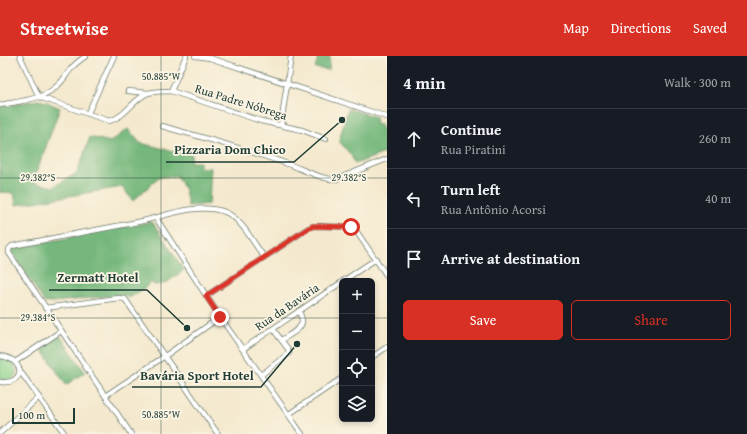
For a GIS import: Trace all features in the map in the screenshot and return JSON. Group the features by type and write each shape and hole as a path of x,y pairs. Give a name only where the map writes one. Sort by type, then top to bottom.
{"street":[{"path":"20,56 39,97 109,121 114,120 148,93"},
{"path":"0,105 39,97 48,93 58,85 76,62 86,56"},
{"path":"88,113 114,56"},
{"path":"171,91 186,56"},
{"path":"195,56 210,57 387,117"},
{"path":"281,125 291,56"},
{"name":"Rua Padre Nóbrega","path":"128,91 148,93 171,91 261,121 302,130 326,139"},
{"path":"162,126 288,164 332,180 387,159"},
{"path":"131,434 45,308 9,253 9,249 12,246 156,218 186,210 209,209 225,212 234,217 264,258"},
{"path":"156,218 220,317 302,434"},
{"path":"206,296 313,226 348,226 354,228 387,276"},
{"name":"Rua da Bavária","path":"348,278 376,259"},
{"name":"Rua da Bavária","path":"243,349 339,284"},
{"path":"45,308 122,298 127,301 218,434"},
{"path":"282,340 301,325 302,321 299,311"},
{"path":"105,396 220,317"},
{"path":"261,375 288,355 288,349 273,329"},
{"path":"16,362 61,331"},
{"path":"375,355 387,347"},
{"path":"0,356 9,357 16,362 20,371 65,434"},
{"path":"0,382 12,381 18,377 20,371"},
{"path":"18,377 26,379"},
{"path":"289,414 339,380"},
{"path":"0,433 39,397"}],"green space":[{"path":"316,56 330,56 329,70 315,68 318,57"},
{"path":"38,100 60,108 33,182 53,187 77,173 90,137 110,142 128,129 140,143 192,154 190,162 200,162 200,168 211,168 209,204 188,206 185,190 177,176 159,177 133,201 122,187 16,205 14,193 0,193 0,107"},
{"path":"348,109 376,117 375,124 381,125 381,129 387,131 387,152 355,164 351,155 339,141"},
{"path":"150,222 153,223 184,270 166,283 155,285 150,282 146,287 129,298 124,295 119,295 45,303 11,251 11,249"},
{"path":"59,336 85,372 66,385 42,349"},
{"path":"0,358 9,360 15,367 16,374 11,380 0,380"}],"place":[{"name":"Pizzaria Dom Chico","path":"342,120"},
{"name":"Zermatt Hotel","path":"187,328"},
{"name":"Bavária Sport Hotel","path":"297,344"}],"route":[{"path":"220,317 206,296 313,226 351,227"}]}
